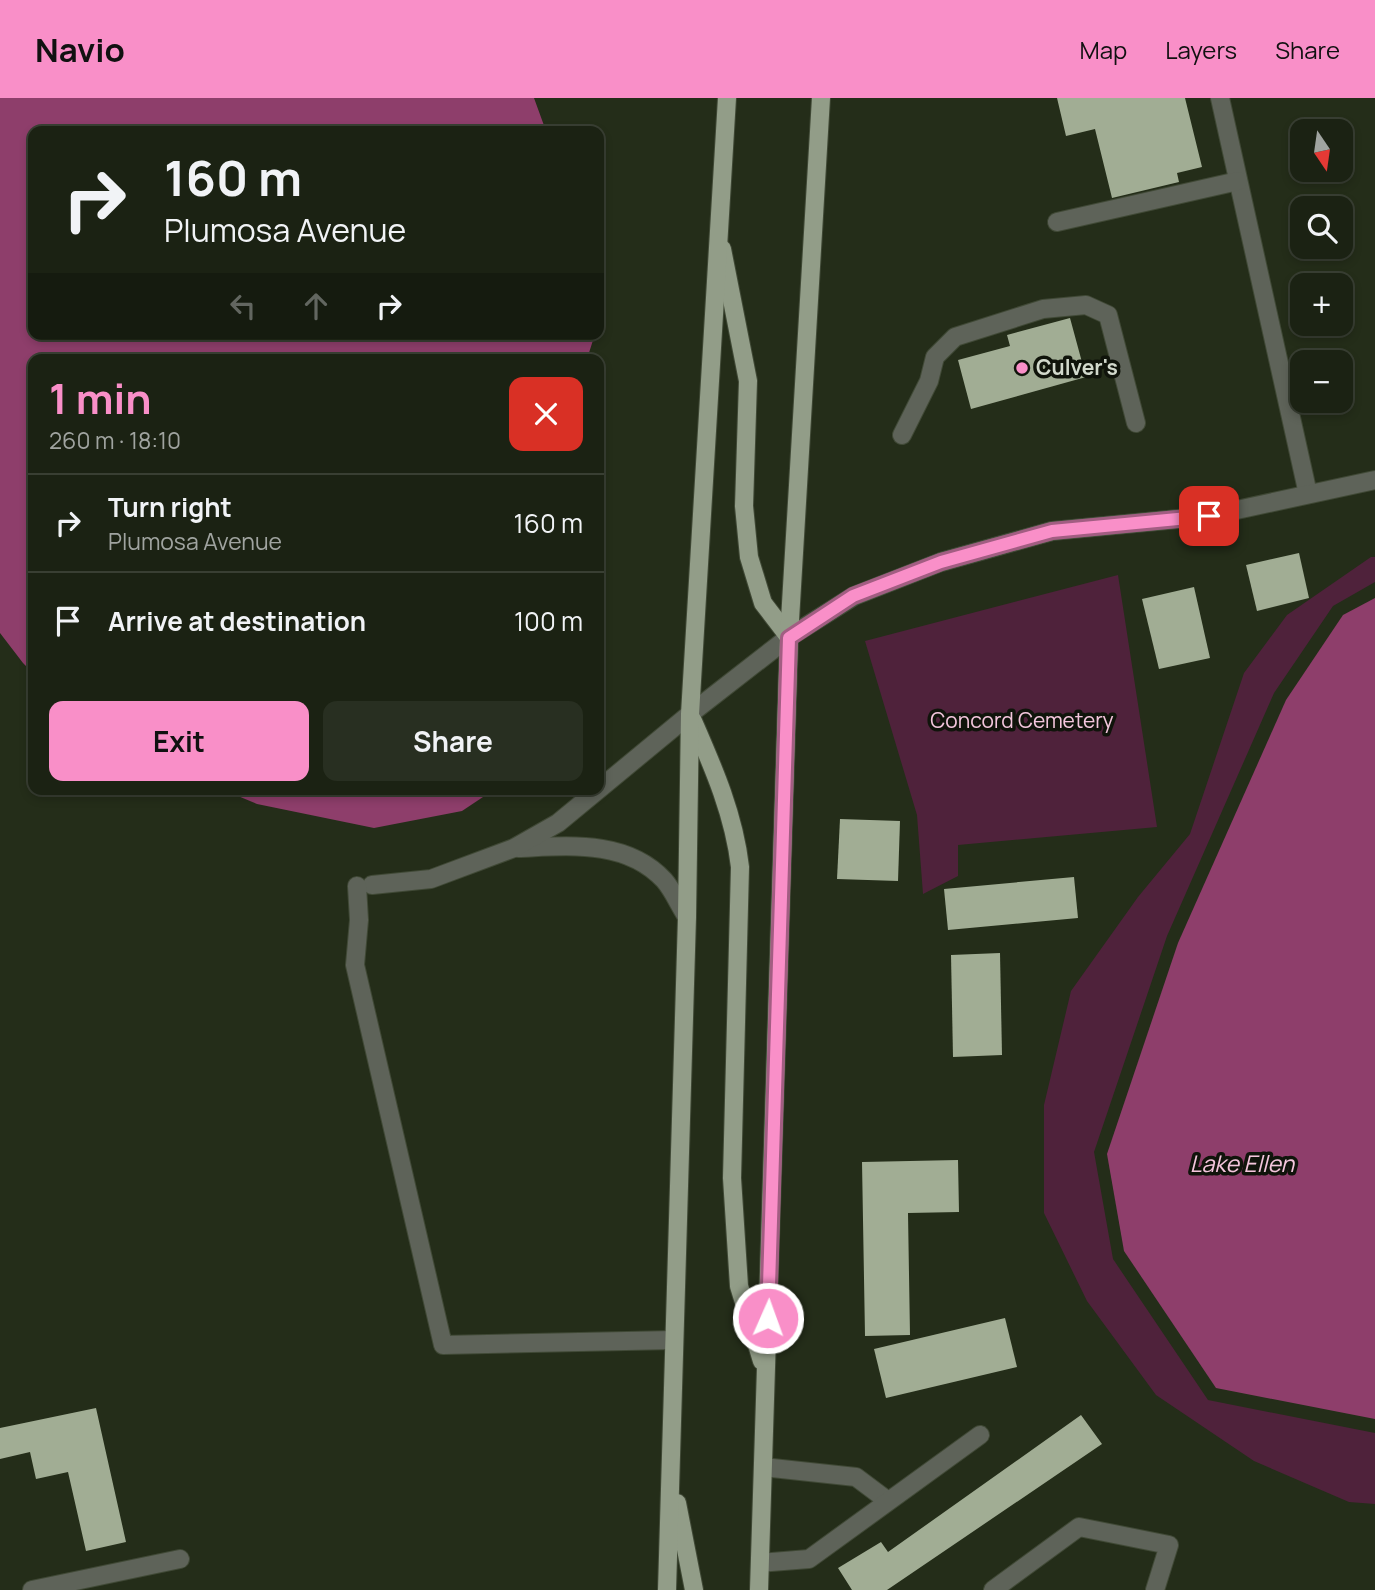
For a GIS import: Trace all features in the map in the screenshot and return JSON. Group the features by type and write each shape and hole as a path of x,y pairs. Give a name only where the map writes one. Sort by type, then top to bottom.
{"main road":[{"path":"667,1590 687,917 690,714 726,98"},
{"path":"759,1590 789,638 821,98"},
{"path":"717,225 748,381 744,506 748,557 763,603 789,638"},
{"path":"690,714 724,794 737,839 740,867 732,1178 739,1286 766,1374"},
{"path":"671,1473 694,1590"}],"street":[{"path":"1220,98 1308,494"},
{"path":"1057,222 1238,181"},
{"path":"902,435 929,381 935,358 955,337 1044,309 1086,305 1108,314 1136,423"},
{"path":"604,785 690,714 789,638 853,596 941,562 1052,531 1209,516 1375,480"},
{"path":"592,795 561,821 514,849 431,879 365,885 355,965 443,1345 674,1340"},
{"path":"514,849 586,845 624,854 648,866 665,880 687,917"},
{"path":"760,1563 809,1559 980,1434"},
{"path":"763,1467 856,1476 888,1502"},
{"path":"993,1590 1079,1527 1169,1545 1155,1590"},
{"path":"32,1590 180,1559"}],"green space":[{"path":"1371,557 1375,557 1375,582 1333,606 1274,693 1167,936 1094,1152 1113,1259 1208,1400 1375,1433 1375,1504 1349,1502 1254,1461 1156,1395 1087,1301 1044,1213 1044,1105 1071,991 1138,897 1190,834 1244,673 1287,615"},
{"name":"Concord Cemetery","path":"1118,575 1157,827 958,845 958,876 923,894 917,815 865,641"}],"water":[{"path":"0,98 534,98 544,126 28,126 28,340 593,340 589,354 28,354 28,668 0,633"},
{"name":"Lake Ellen","path":"1375,598 1375,1419 1216,1388 1124,1251 1107,1154 1178,943 1286,700 1343,615"},
{"path":"235,795 486,795 462,811 374,828 257,804"}],"building":[{"path":"1057,98 1185,98 1202,167 1177,173 1179,182 1112,198 1095,129 1066,136"},
{"name":"Culver's","path":"1070,318 1086,377 971,409 958,360 1010,346 1007,335"},
{"path":"1299,553 1309,598 1257,611 1246,565"},
{"path":"1194,587 1210,658 1159,669 1142,599"},
{"path":"840,819 900,821 898,881 837,879"},
{"path":"1074,877 1078,918 948,930 944,889"},
{"path":"1000,953 1002,1055 953,1057 951,955"},
{"path":"958,1160 959,1212 908,1213 910,1335 865,1336 862,1162"},
{"path":"1005,1318 1017,1367 886,1398 874,1349"},
{"path":"96,1408 126,1542 86,1551 68,1472 36,1479 30,1452 0,1459 0,1428"},
{"path":"1081,1415 1102,1444 887,1590 852,1590 838,1568 881,1542 888,1552"}],"place":[{"name":"Culver's","path":"1022,368"}],"route":[{"path":"768,1318 789,638 853,596 941,562 1052,531 1209,516"}]}
